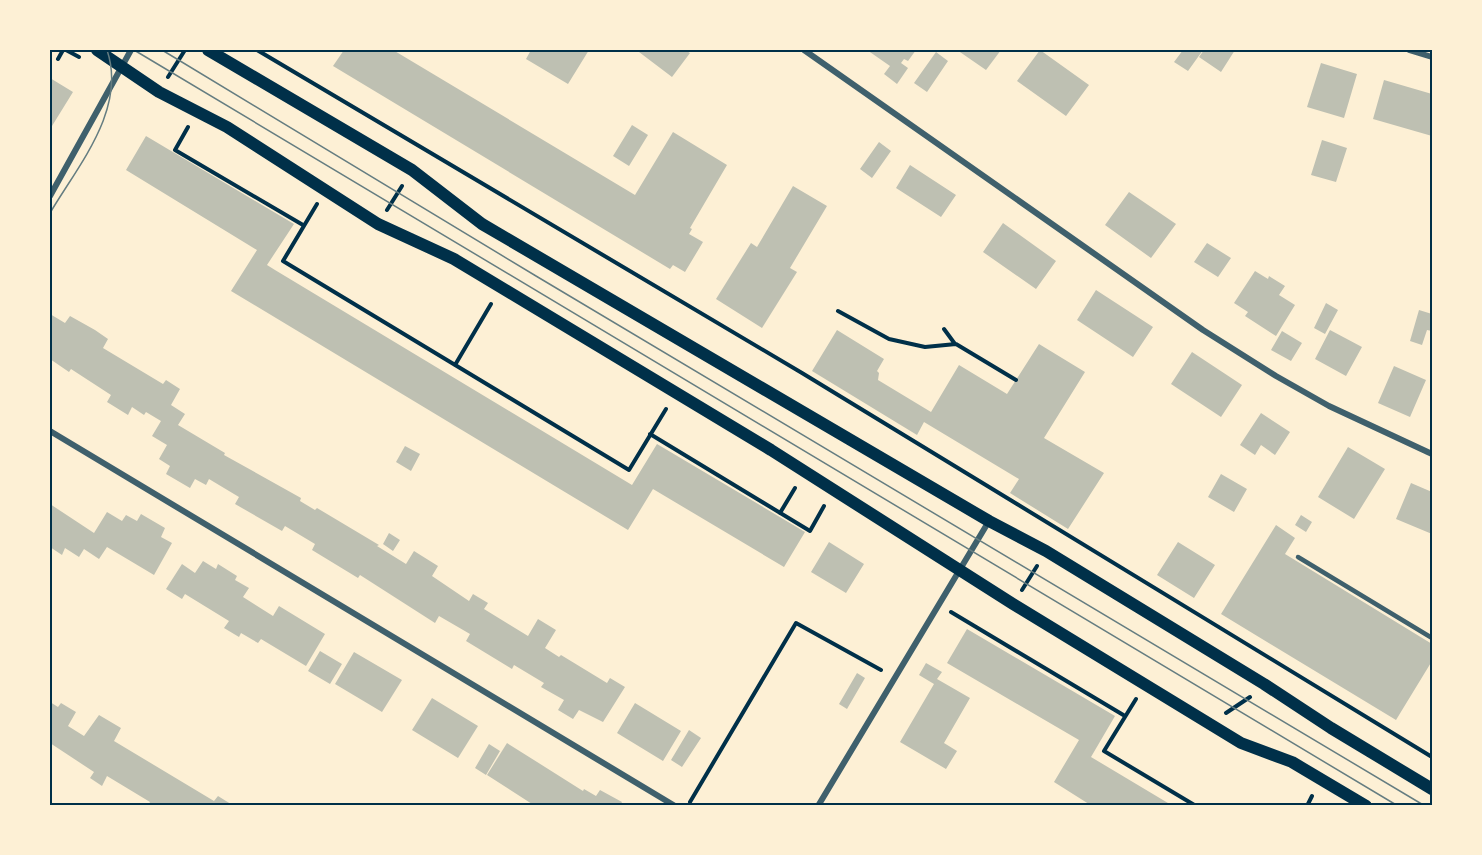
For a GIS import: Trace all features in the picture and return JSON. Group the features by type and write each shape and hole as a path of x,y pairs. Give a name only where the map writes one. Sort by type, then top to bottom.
{"main road":[{"path":"97,50 159,92 227,127 378,224 454,259 771,450 960,571 1241,743 1298,765 1366,806"},
{"path":"208,50 412,170 482,224 989,521 1046,551 1432,789"}],"street":[{"path":"50,196 131,50"},
{"path":"804,50 1203,330 1329,406 1432,454"},
{"path":"1409,50 1432,57"},
{"path":"50,431 675,806"},
{"path":"818,806 989,521"}],"lane":[{"path":"1298,557 1432,638"}],"path":[{"path":"58,59 65,50 84,60"},
{"path":"172,71 185,50"},
{"path":"257,50 812,379 1432,758"},
{"path":"190,124 175,150 303,225"},
{"path":"378,224 424,148"},
{"path":"319,201 283,261 629,470 666,409"},
{"path":"455,365 491,304"},
{"path":"838,311 889,339 925,346 956,344"},
{"path":"944,329 956,344 1016,380"},
{"path":"650,434 810,531 825,504"},
{"path":"780,513 796,487"},
{"path":"1013,604 1046,551"},
{"path":"939,605 1125,716"},
{"path":"688,806 796,623 895,678"},
{"path":"1210,724 1257,693 1264,684"},
{"path":"1140,693 1104,751 1196,806"},
{"path":"1307,806 1312,796"}],"building":[{"path":"344,50 393,50 635,195 673,132 727,165 690,228 692,229 689,234 703,242 685,272 673,265 670,269 333,66"},
{"path":"531,50 589,50 568,84 526,59"},
{"path":"641,50 685,50 690,53 672,77 639,52"},
{"path":"867,50 916,50 908,61 904,59 901,63 908,68 897,84 884,74 890,66"},
{"path":"957,50 1001,50 986,70"},
{"path":"1040,50 1089,85 1066,116 1017,81"},
{"path":"1183,50 1203,50 1188,71 1174,62"},
{"path":"1204,50 1235,50 1221,72 1199,57"},
{"path":"936,52 948,61 927,92 914,83"},
{"path":"1321,63 1357,74 1344,118 1307,107"},
{"path":"50,78 73,92 52,126 50,125"},
{"path":"1384,80 1432,94 1432,136 1373,119"},
{"path":"632,125 648,135 629,166 613,156"},
{"path":"146,136 294,224 267,265 632,485 657,444 805,532 784,567 653,489 628,530 231,291 257,250 126,170"},
{"path":"1322,140 1347,148 1336,182 1311,175"},
{"path":"879,142 891,151 872,178 860,169"},
{"path":"910,165 956,195 941,217 896,188"},
{"path":"793,186 827,206 790,268 797,272 762,328 716,299 751,243 757,247"},
{"path":"1129,192 1176,224 1151,258 1105,225"},
{"path":"1003,223 1056,261 1036,289 983,252"},
{"path":"1207,243 1231,258 1218,277 1194,262"},
{"path":"1255,271 1285,286 1279,295 1295,305 1276,336 1245,316 1248,312 1234,303"},
{"path":"1096,290 1153,327 1133,357 1077,320"},
{"path":"1326,303 1338,310 1325,334 1314,328"},
{"path":"1419,310 1432,314 1432,331 1427,330 1422,345 1410,341"},
{"path":"50,314 65,323 70,316 95,330 108,339 103,348 163,384 166,380 180,389 171,405 185,414 178,425 225,453 224,455 301,498 300,501 315,510 317,508 406,564 414,551 438,566 432,576 469,601 473,594 488,603 484,609 528,636 538,619 556,630 545,648 607,683 610,678 625,687 603,722 579,710 573,719 558,710 564,700 541,687 544,683 514,665 512,669 466,641 470,634 439,616 435,623 360,575 358,578 312,550 315,544 285,526 282,531 235,504 239,497 209,479 206,485 195,479 190,488 166,474 170,466 159,459 167,445 152,436 161,421 146,412 144,415 132,407 128,415 107,402 111,395 71,369 69,372 50,359"},
{"path":"837,330 884,359 877,371 878,380 931,412 959,365 1007,394 1039,344 1085,372 1044,438 1104,473 1068,529 1010,493 1019,479 924,422 917,435 812,371"},
{"path":"1330,330 1362,347 1346,376 1315,359"},
{"path":"1282,331 1302,343 1291,361 1271,350"},
{"path":"1192,352 1242,385 1221,417 1171,384"},
{"path":"1394,366 1426,380 1410,417 1378,403"},
{"path":"1261,413 1290,432 1275,455 1261,445 1255,455 1240,445"},
{"path":"405,446 420,454 411,471 396,462"},
{"path":"1348,447 1385,469 1354,519 1318,497"},
{"path":"1221,474 1247,489 1234,512 1208,497"},
{"path":"1411,483 1432,492 1432,534 1396,519"},
{"path":"50,504 94,533 107,512 122,521 126,515 137,521 141,514 165,528 161,537 172,543 154,575 107,547 99,559 84,549 79,557 65,548 62,555 50,547"},
{"path":"1301,515 1312,522 1306,532 1295,525"},
{"path":"1276,525 1295,538 1285,554 1432,644 1432,661 1396,720 1221,614"},
{"path":"389,533 400,540 393,551 383,544"},
{"path":"829,542 864,564 846,593 811,572"},
{"path":"1178,542 1215,565 1194,598 1157,575"},
{"path":"203,561 216,569 218,564 237,576 235,580 249,588 243,597 273,616 279,606 325,634 306,666 261,639 258,643 241,633 239,637 224,628 229,621 185,594 182,599 166,589 182,564 195,573"},
{"path":"967,629 1115,716 1091,757 1173,806 1092,806 1054,782 1079,740 947,663"},
{"path":"320,651 342,664 330,684 308,671"},
{"path":"354,652 402,680 382,712 335,684"},
{"path":"926,663 942,672 937,679 970,698 944,743 957,751 946,769 900,742 934,684 919,675"},
{"path":"857,673 865,678 847,709 839,704"},
{"path":"432,698 478,726 458,758 412,730"},
{"path":"50,702 58,707 61,703 76,712 68,726 84,736 99,715 121,728 114,741 214,801 218,796 234,806 152,806 150,802 107,776 102,786 90,778 94,772 50,743"},
{"path":"635,703 681,731 663,761 617,733"},
{"path":"689,730 701,738 682,767 671,760"},
{"path":"507,743 583,791 584,789 596,796 600,790 622,802 620,806 531,806 532,804 487,775"},
{"path":"489,744 500,751 486,775 475,768"}],"tram line":[{"path":"50,213 86,155 105,115 111,93 111,72 107,50"},
{"path":"134,50 1398,806"},
{"path":"162,50 536,276 1425,806"}]}
